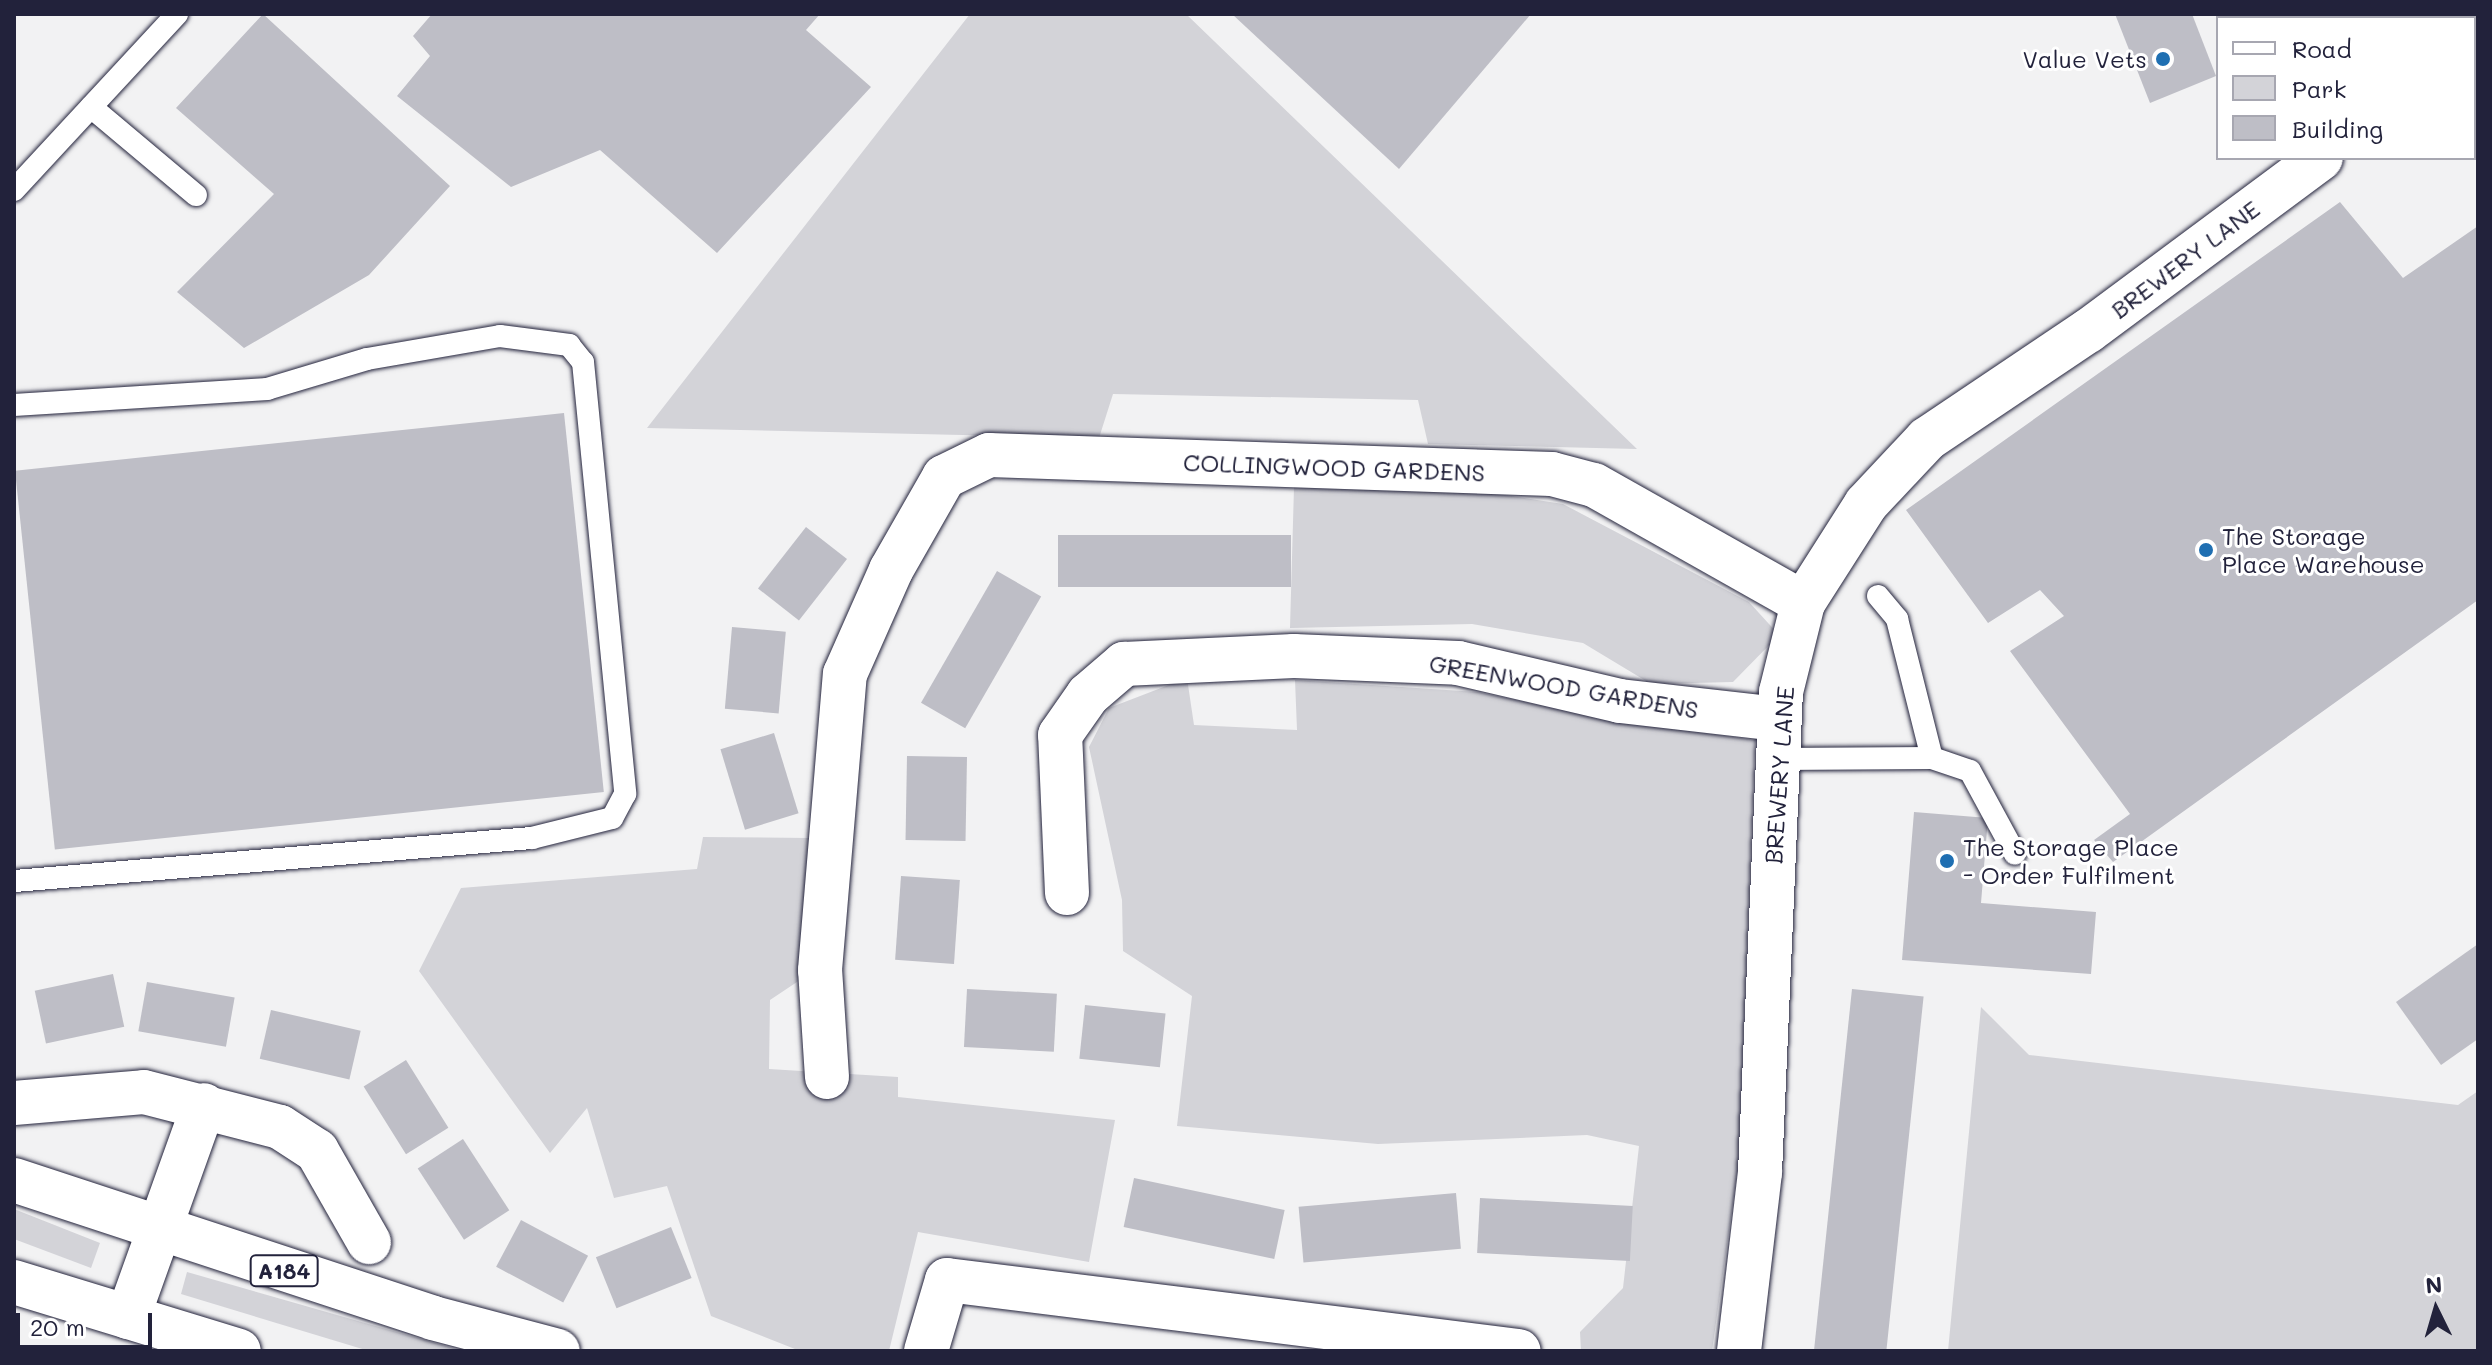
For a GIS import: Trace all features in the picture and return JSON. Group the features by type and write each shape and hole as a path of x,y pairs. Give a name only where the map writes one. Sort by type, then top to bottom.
{"main road":[{"name":"BREWERY LANE","path":"1739,1351 1760,1172 1778,739 1803,603 1866,504 1927,439 2088,331 2319,160"},
{"name":"COLLINGWOOD GARDENS","path":"827,1077 820,970 845,674 891,570 944,477 989,455 1537,473 1594,485 1803,603"},
{"name":"GREENWOOD GARDENS","path":"1067,893 1060,735 1088,695 1124,664 1294,656 1458,663 1778,739"},
{"path":"14,1103 114,1092 167,1095 299,1136 331,1171 369,1242"},
{"path":"128,1317 204,1105"},
{"name":"A184","path":"14,1180 158,1231 433,1318 558,1351"},
{"path":"926,1351 947,1280 1519,1351"},
{"path":"14,1282 239,1351"}],"lane":[{"path":"14,190 177,14"},
{"path":"91,107 196,195"},
{"path":"14,405 267,389 367,359 500,336 569,345 583,362 625,794 612,818 532,838 14,881"},
{"path":"1878,596 1897,619 1932,758"},
{"path":"1778,739 1932,758 1970,771 2015,854"}],"green space":[{"path":"970,14 1186,14 1637,449 1428,444 1418,400 1113,394 1099,438 647,428"},
{"path":"1294,487 1460,488 1563,504 1749,602 1779,635 1733,682 1651,684 1583,643 1472,624 1290,628"},
{"path":"1187,678 1194,725 1297,730 1295,680 1477,692 1618,721 1755,740 1738,1167 1712,1351 1581,1351 1580,1332 1623,1288 1639,1146 1587,1135 1378,1144 1177,1126 1192,996 1123,951 1122,900 1089,747 1109,708"},
{"path":"703,837 809,838 803,978 770,1000 769,1069 898,1077 898,1097 1115,1120 1089,1262 918,1232 889,1351 800,1351 711,1316 667,1186 614,1198 587,1108 550,1153 419,971 461,888 697,869"},
{"path":"1981,1007 2029,1055 2458,1105 2478,1091 2478,1351 1948,1351"},
{"path":"14,1209 100,1243 91,1268 14,1239"},
{"path":"187,1272 463,1351 369,1351 181,1294"}],"building":[{"path":"263,14 450,186 369,275 244,348 177,292 274,194 176,108"},
{"path":"432,14 820,14 806,30 871,87 717,253 600,150 511,187 397,96 430,56 413,36"},
{"path":"1232,14 1531,14 1399,169"},
{"path":"2115,14 2192,14 2216,76 2150,103"},
{"path":"2329,14 2375,14 2370,16"},
{"name":"The Storage Place Warehouse","path":"2340,202 2403,278 2478,226 2478,600 2113,862 2094,840 2130,814 2010,651 2064,616 2040,590 1988,623 1906,510"},
{"path":"564,413 604,792 55,850 15,471"},
{"path":"806,527 847,559 799,620 758,588"},
{"path":"1058,535 1291,535 1291,587 1058,587"},
{"path":"997,571 1041,596 965,728 921,703"},
{"path":"732,627 786,632 779,713 725,709"},
{"path":"774,733 799,813 745,830 720,749"},
{"path":"907,756 967,757 966,841 906,840"},
{"name":"The Storage Place - Order Fulfilment","path":"1914,812 1988,818 1981,903 2096,912 2091,974 1902,960"},
{"path":"901,876 960,880 954,964 895,960"},
{"path":"2478,944 2478,1039 2441,1065 2396,1002"},
{"path":"113,974 124,1027 46,1043 35,991"},
{"path":"147,982 235,997 226,1047 138,1031"},
{"path":"967,989 1057,994 1054,1052 964,1047"},
{"path":"1852,989 1924,997 1886,1351 1814,1351"},
{"path":"1085,1005 1166,1013 1160,1067 1079,1059"},
{"path":"271,1010 361,1031 349,1079 260,1059"},
{"path":"406,1060 448,1128 406,1154 364,1086"},
{"path":"463,1139 509,1210 464,1240 418,1168"},
{"path":"1134,1178 1285,1210 1274,1259 1124,1227"},
{"path":"1456,1193 1461,1249 1303,1263 1299,1207"},
{"path":"1480,1198 1633,1206 1630,1261 1477,1253"},
{"path":"521,1220 588,1256 563,1302 496,1267"},
{"path":"671,1227 692,1278 617,1308 596,1257"}],"place":[{"name":"Value Vets","path":"2163,59"},
{"name":"The Storage Place Warehouse","path":"2206,550"},
{"name":"The Storage Place - Order Fulfilment","path":"1947,861"}]}
